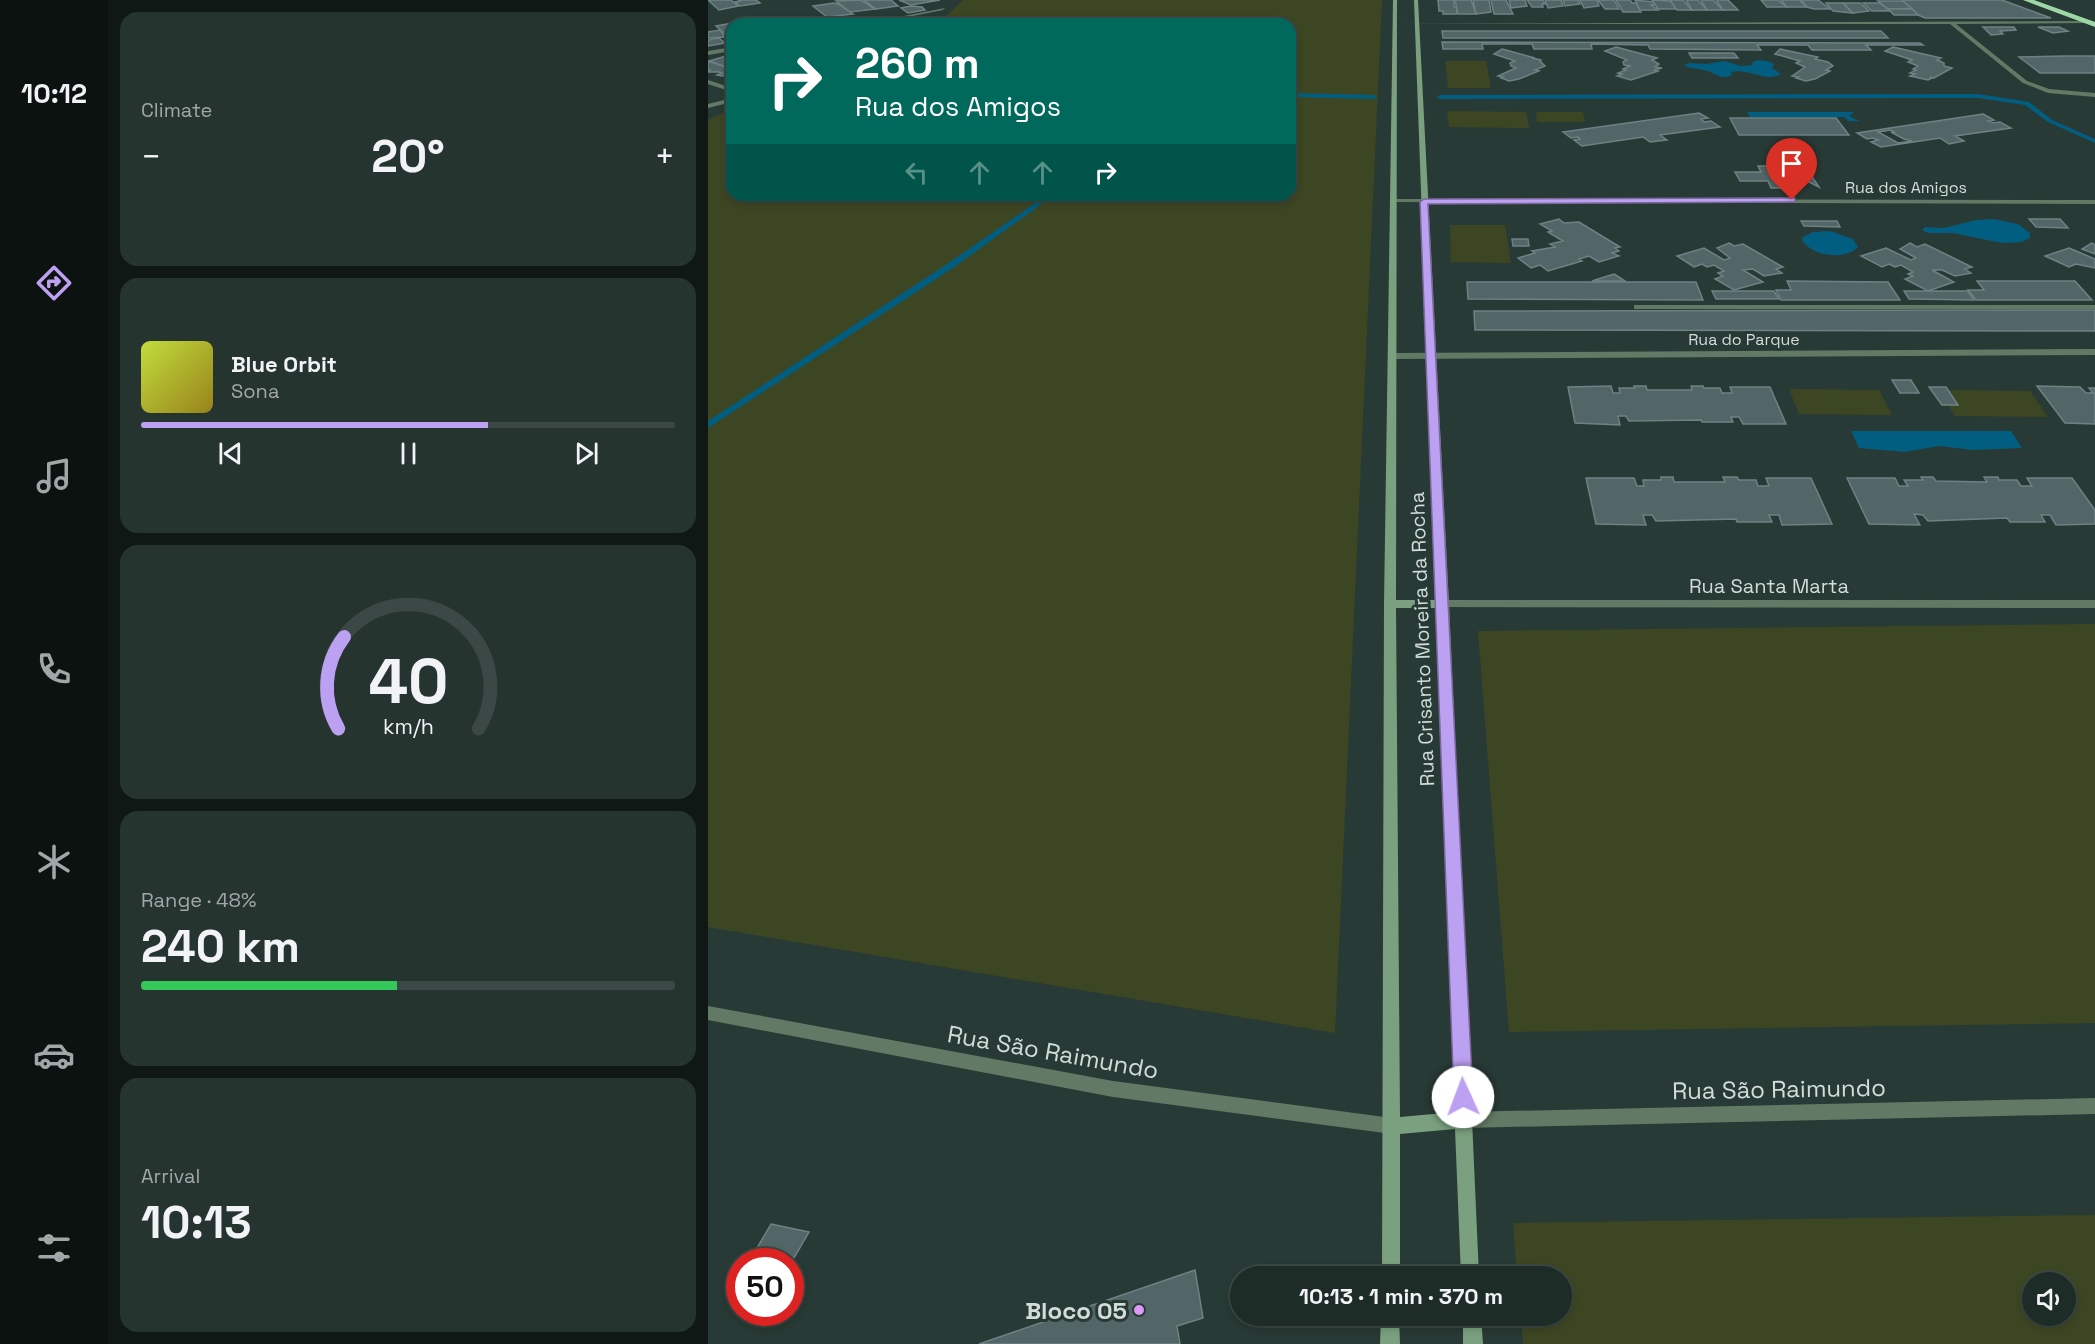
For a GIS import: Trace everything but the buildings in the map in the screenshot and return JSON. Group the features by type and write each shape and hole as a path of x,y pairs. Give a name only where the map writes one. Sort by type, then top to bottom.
{"highway":[{"path":"2027,0 2095,25"}],"main road":[{"name":"Rua Crisanto Moreira da Rocha","path":"1391,1266 1390,604 1394,356 1395,0"},
{"name":"Rua Crisanto Moreira da Rocha","path":"1416,0 1470,1266"},
{"path":"1390,604 1443,604"},
{"path":"1392,1126 1464,1120"},
{"path":"1390,1326 1390,1344"},
{"path":"1472,1326 1473,1344"}],"street":[{"path":"896,18 943,9"},
{"path":"1951,22 2025,82 2048,91 2095,95"},
{"path":"1396,24 2086,22"},
{"path":"708,53 726,50"},
{"path":"708,82 726,88"},
{"path":"708,106 726,102"},
{"name":"Rua dos Amigos","path":"1394,201 2095,202"},
{"path":"1637,307 2095,307"},
{"name":"Rua do Parque","path":"1394,356 2095,352"},
{"name":"Rua Santa Marta","path":"1443,604 2095,604"},
{"name":"Rua São Raimundo","path":"708,1013 1113,1089 1392,1126"},
{"name":"Rua São Raimundo","path":"1464,1120 2095,1106"}],"green space":[{"path":"963,0 1382,0 1335,1033 708,927 708,120 726,112 726,201 1296,201 1296,18 942,18"},
{"path":"1445,61 1486,61 1491,88 1448,88"},
{"path":"1447,111 1526,112 1529,128 1449,127"},
{"path":"1536,112 1583,112 1585,122 1537,122"},
{"path":"1450,225 1505,225 1511,263 1451,262"},
{"path":"1789,389 1879,390 1892,415 1799,414"},
{"path":"1939,390 2030,391 2048,417 1955,416"},
{"path":"2095,624 2095,1023 1509,1032 1478,631"},
{"path":"2095,1215 2095,1344 1523,1344 1522,1326 1572,1326 1572,1266 1516,1266 1513,1223"}],"water":[{"path":"1757,60 1766,61 1774,64 1772,68 1781,74 1769,77 1738,71 1731,72 1732,75 1724,77 1684,65 1724,61 1741,66 1753,65 1752,62"},
{"path":"1747,112 1854,112 1849,116 1859,121 1848,121 1845,117 1750,117"},
{"path":"1993,219 2018,224 2030,233 2030,238 2022,242 2002,243 1952,233 1928,233 1922,230 1925,227 1944,228 1976,220"},
{"path":"1830,231 1853,239 1858,247 1845,254 1828,255 1813,250 1802,240 1803,237 1813,232"},
{"path":"1851,431 2011,431 2022,448 1973,450 1939,446 1905,452 1859,448"}],"waterway":[{"path":"1296,95 1374,97"},
{"path":"1440,97 1978,96 2027,103 2050,121 2095,141"},
{"path":"708,425 950,266 1042,201"}],"place":[{"name":"Bloco 05","path":"1139,1310"}],"route":[{"path":"1463,1097 1424,202 1792,200"}]}
